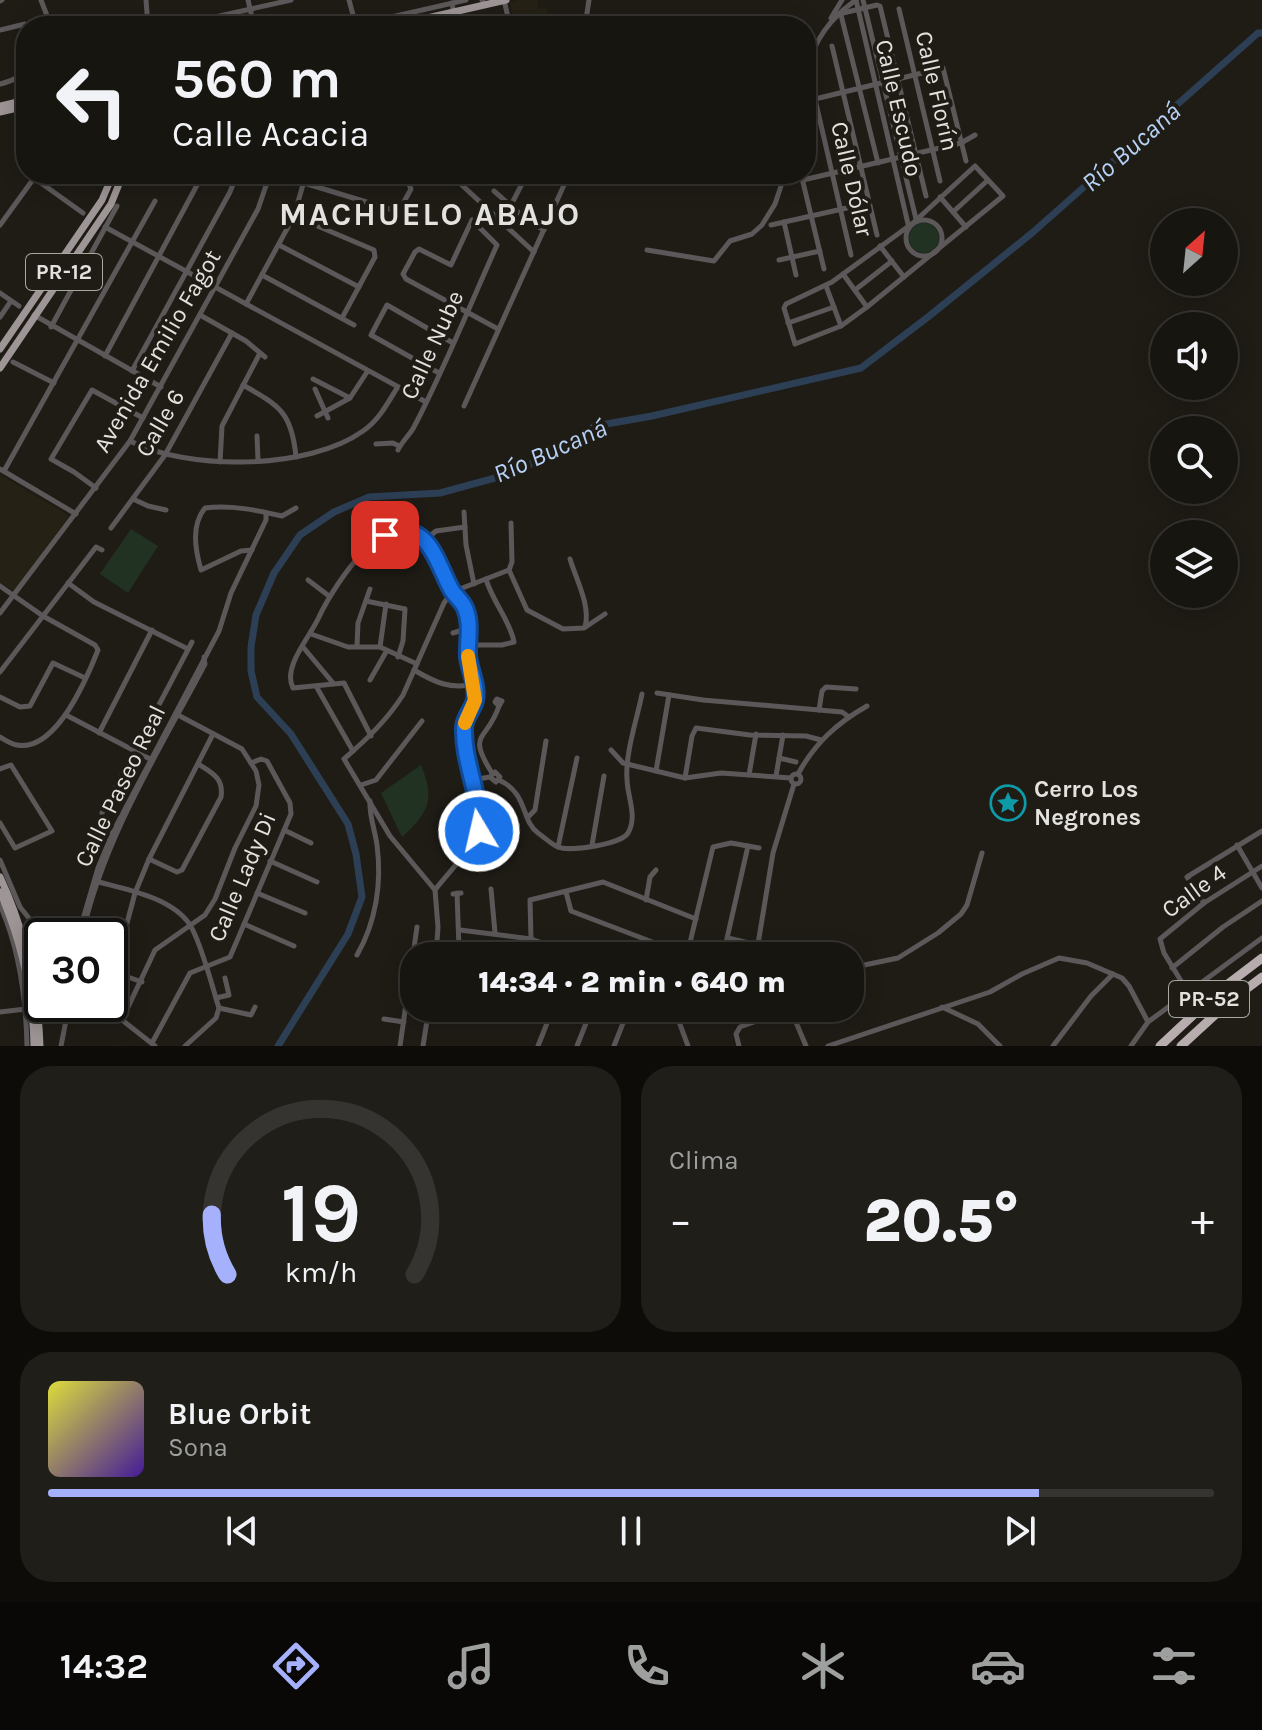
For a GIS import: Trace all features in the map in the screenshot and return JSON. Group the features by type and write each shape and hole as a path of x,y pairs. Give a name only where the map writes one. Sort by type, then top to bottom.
{"highway":[{"name":"PR-52","path":"1160,1046 1220,990 1262,958"},
{"name":"PR-52","path":"1181,1046 1262,977"}],"main road":[{"path":"413,16 483,0"},
{"path":"423,16 454,6 505,0"},
{"name":"PR-12","path":"0,349 102,200 109,184"},
{"name":"PR-12","path":"0,367 111,204 119,184"},
{"path":"0,367 13,362 8,354"},
{"path":"0,877 24,937"},
{"path":"0,892 24,964"},
{"path":"35,1022 37,1046"}],"street":[{"path":"248,0 252,16"},
{"path":"219,16 291,0"},
{"path":"404,16 454,6 466,0"},
{"path":"816,41 842,0"},
{"path":"826,26 856,0"},
{"name":"Calle Escudo","path":"856,0 892,159 912,222"},
{"name":"Calle Escudo","path":"863,0 912,222"},
{"path":"878,163 841,15 880,6 926,196"},
{"name":"Calle Florín","path":"899,9 940,181"},
{"path":"832,46 877,235"},
{"name":"Calle Dólar","path":"816,99 943,68 966,161"},
{"name":"Calle Dólar","path":"816,103 851,255"},
{"path":"816,176 832,175 961,143 975,135"},
{"path":"975,166 1003,196 841,326 795,344 784,308 786,304 826,286 912,222 975,166"},
{"path":"953,212 988,180"},
{"path":"1,223 30,184"},
{"path":"46,184 83,213"},
{"path":"105,356 198,184"},
{"path":"132,371 233,184"},
{"name":"Avenida Emilio Fagot","path":"0,613 130,441 258,209 267,184"},
{"path":"246,304 294,216 304,184"},
{"path":"307,184 393,211 400,209 411,189 409,184"},
{"path":"461,184 534,252"},
{"path":"510,207 522,184"},
{"path":"464,406 565,184"},
{"path":"647,250 714,261 730,241 752,234 762,225 775,204 782,184"},
{"path":"804,184 824,269"},
{"path":"494,191 510,207 544,230"},
{"path":"940,197 966,227"},
{"path":"76,514 2,470 78,342 155,201"},
{"path":"771,225 869,203"},
{"path":"51,327 117,206"},
{"path":"294,216 374,250 375,257 342,318"},
{"path":"927,219 939,227 942,241 935,253 921,256 909,249 905,235 912,222 927,219"},
{"name":"Calle Nube","path":"396,446 411,432 426,402 453,343 467,312 494,252 497,245 472,220 451,265 419,249 403,274 406,279 467,312"},
{"path":"784,222 796,275"},
{"path":"105,227 426,402"},
{"path":"279,245 359,287"},
{"path":"880,246 904,277"},
{"path":"779,260 820,251"},
{"path":"855,290 892,261"},
{"path":"843,274 867,307"},
{"path":"262,275 354,325"},
{"path":"826,286 841,326"},
{"path":"0,293 19,306"},
{"path":"0,317 11,301"},
{"path":"439,373 371,335 387,305 453,343"},
{"path":"788,323 834,307"},
{"path":"467,312 498,329"},
{"path":"34,315 161,387"},
{"path":"200,315 263,355 222,426 220,462"},
{"name":"Calle 6","path":"111,528 165,455 232,333"},
{"path":"13,362 54,383"},
{"path":"317,416 326,415 350,398 367,372"},
{"path":"313,379 350,398"},
{"path":"243,385 269,400 286,416 294,433 296,457"},
{"path":"130,441 180,459 220,462 296,457 316,453 361,432 379,416 397,388"},
{"path":"315,389 326,415"},
{"path":"96,488 51,459 92,390 143,418"},
{"path":"386,434 396,446"},
{"path":"257,436 258,460"},
{"path":"376,444 396,446"},
{"path":"133,499 166,510"},
{"path":"253,550 241,551 201,570 195,545 196,521 205,508 237,507 282,516 296,508"},
{"path":"464,512 474,584"},
{"name":"Calle Paseo Real","path":"152,760 219,631 231,593 253,550 266,513"},
{"path":"511,523 512,562 509,570 527,610 563,629 584,628 605,614"},
{"path":"425,540 436,531 465,527"},
{"path":"371,736 344,683 298,689 292,687 291,676 294,663 329,596 366,549 385,535 401,529 409,530 425,540 438,559 452,592 466,609 474,684 475,700 464,729 481,816 479,831 474,843 435,890"},
{"path":"358,531 366,549"},
{"path":"0,672 96,547 102,550"},
{"path":"570,559 583,599 587,622 584,628"},
{"path":"437,942 435,890 390,836 344,759 371,736 394,709 452,592 509,570"},
{"path":"468,645 507,645 514,642 491,597 486,579"},
{"path":"308,580 329,596"},
{"path":"68,583 94,602 188,649"},
{"path":"0,586 43,616 97,647 97,654 66,715 54,729 32,743 16,745 0,737"},
{"path":"357,646 356,629 370,589"},
{"path":"366,601 405,609 403,641 398,657"},
{"path":"380,647 386,604"},
{"path":"453,633 469,628"},
{"path":"99,733 152,630"},
{"path":"311,634 348,647 380,647 449,686 474,684"},
{"path":"102,813 192,642"},
{"path":"303,646 333,683"},
{"path":"370,680 386,652"},
{"name":"Calle Paseo Real","path":"85,918 113,832 205,664 204,656"},
{"path":"0,697 20,707 30,706 53,663 85,678"},
{"path":"316,686 353,751"},
{"path":"819,710 822,691 826,687 856,689"},
{"path":"657,693 842,712 849,717"},
{"path":"472,780 498,773 499,780 514,790 533,830 558,847 573,849 622,840 628,833 632,807 626,778 642,694"},
{"path":"656,771 669,695"},
{"path":"491,775 479,754 479,745 499,706"},
{"path":"611,750 623,763 685,778 721,773 776,776 801,781 798,774 821,740 867,706"},
{"path":"66,715 152,760"},
{"path":"128,1009 155,950 205,915 256,806 259,785 242,749 178,715"},
{"path":"361,785 376,780 422,721"},
{"path":"685,778 696,728 806,736 821,740"},
{"path":"142,982 114,972 135,893 149,859 213,734"},
{"path":"749,775 756,734"},
{"path":"776,776 783,735"},
{"path":"528,817 535,810 546,741"},
{"path":"558,847 577,758"},
{"path":"779,758 796,762"},
{"name":"Calle Lady Di","path":"153,1045 190,973 230,957 291,814 290,803 267,761 261,759 251,763"},
{"path":"149,859 177,872 182,870 221,797 220,780 198,764"},
{"path":"0,769 11,765 52,831 15,848 0,823"},
{"path":"592,845 604,776"},
{"path":"758,942 773,853 792,781"},
{"path":"357,955 371,926 377,899 379,864 369,813 370,798"},
{"path":"284,830 308,840"},
{"path":"1204,903 1187,877 1262,831"},
{"path":"691,942 713,847 731,843 759,848"},
{"path":"1237,845 1262,888"},
{"path":"727,942 748,846"},
{"path":"864,965 898,958 938,933 961,914 967,905 982,853"},
{"path":"0,860 20,907 29,918"},
{"path":"270,861 315,879"},
{"name":"Calle 4","path":"1189,994 1172,968 1160,939 1204,903 1262,866"},
{"path":"646,900 650,877 656,870"},
{"path":"96,881 176,910 191,926 219,1008 216,1018 185,1046"},
{"path":"531,939 530,900 603,882 696,919"},
{"path":"491,889 495,933"},
{"path":"566,892 571,911 652,942"},
{"path":"257,893 305,913"},
{"path":"457,893 459,942"},
{"path":"1172,968 1223,927 1262,901"},
{"path":"0,905 24,981"},
{"path":"244,924 294,946"},
{"path":"415,942 417,927"},
{"path":"460,930 539,942"},
{"path":"728,938 748,942"},
{"path":"1131,1046 1148,1022 1262,938"},
{"path":"828,1046 990,992 1059,958 1087,963 1113,974 1129,986 1148,1022"},
{"path":"1053,1046 1091,996 1113,974"},
{"path":"216,998 229,995 225,978"},
{"path":"941,1006 978,1024 1000,1046"},
{"path":"219,1008 251,1015 255,1007"},
{"path":"0,1012 24,1008"},
{"path":"384,1019 400,1021"},
{"path":"27,1046 31,1022"},
{"path":"61,1046 65,1022"},
{"path":"124,1022 153,1045"},
{"path":"400,1046 404,1022"},
{"path":"423,1046 427,1022"},
{"path":"538,1046 547,1022"},
{"path":"577,1046 586,1022"},
{"path":"614,1046 623,1022"},
{"path":"680,1022 688,1046"},
{"path":"739,1046 736,1034 740,1027 753,1022"},
{"path":"796,1022 806,1046"}],"shaded area":[{"path":"537,0 539,9 546,8 547,16 512,16 510,2"},
{"path":"0,475 69,516 14,591 0,582"}],"green space":[{"path":"924,223 935,227 939,238 935,249 924,253 913,249 909,238 913,227"},
{"path":"131,529 158,546 128,593 100,574"},
{"path":"421,765 428,788 427,805 402,837 381,793"}],"waterway":[{"name":"Río Bucaná","path":"278,1046 348,934 362,897 348,824 291,734 257,697 251,671 256,615 274,573 300,535 334,512 369,497 440,493 517,472 595,426 861,368 1032,233 1258,33 1262,33"}],"slow traffic":[{"path":"465,723 475,700 468,656"}],"place":[{"name":"Cerro Los Negrones","path":"1008,803"}],"district":[{"name":"MACHUELO ABAJO","path":"430,214"}],"route":[{"path":"385,535 401,529 409,530 425,540 438,559 452,592 466,609 468,659 475,700 464,729 475,799 481,816 479,831"}]}
